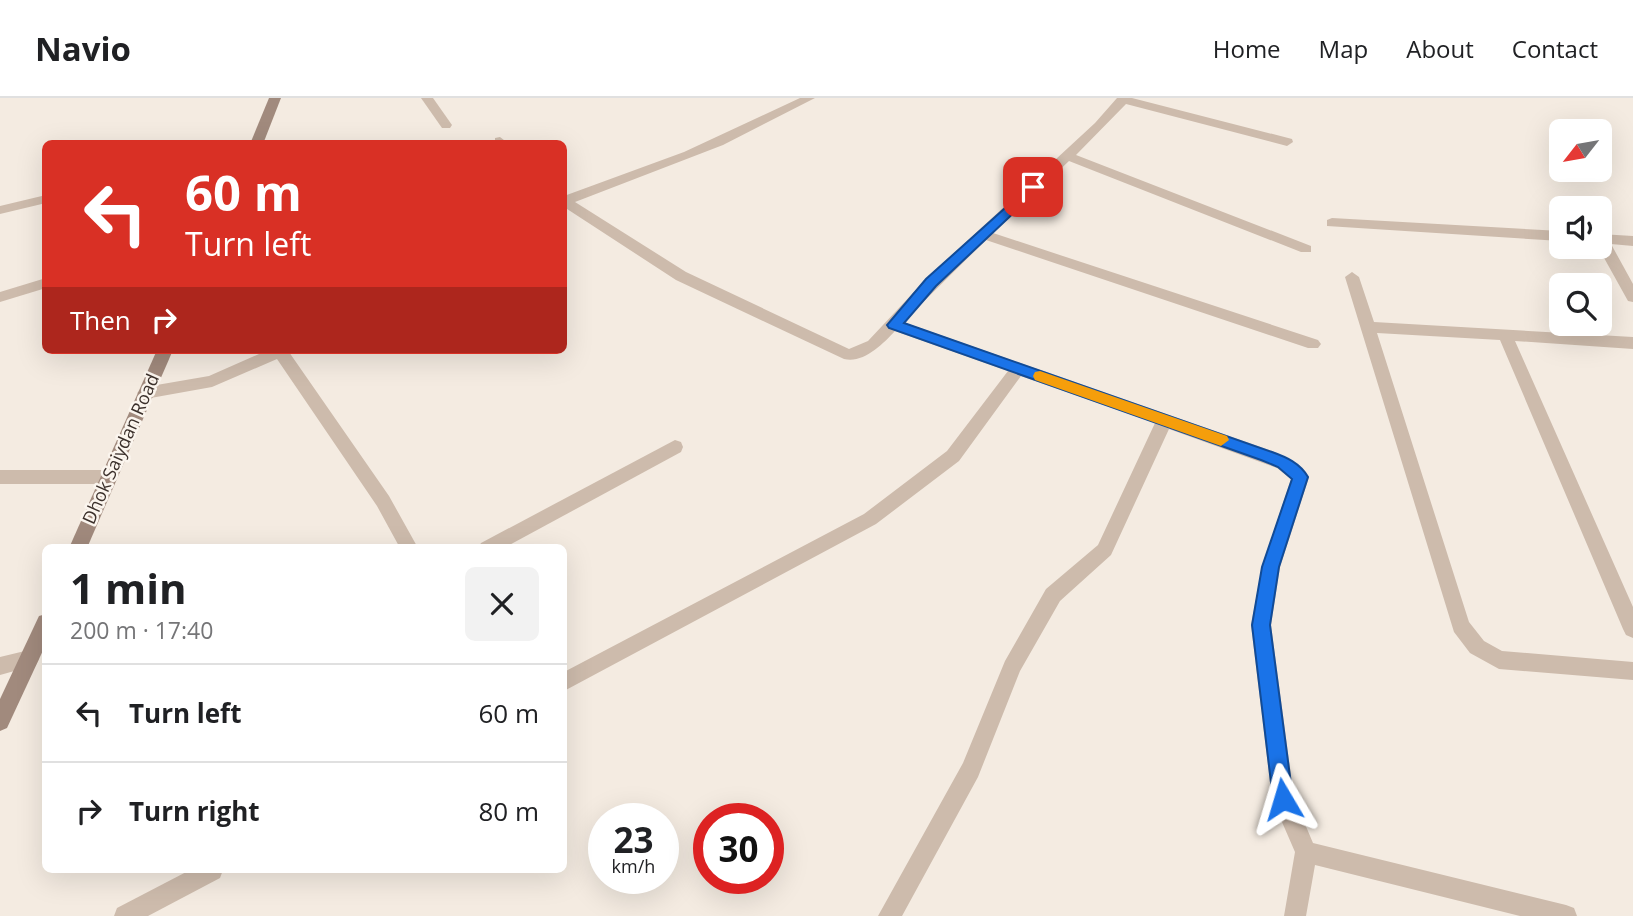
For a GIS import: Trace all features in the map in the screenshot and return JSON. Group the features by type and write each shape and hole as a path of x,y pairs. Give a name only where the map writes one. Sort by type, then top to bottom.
{"main road":[{"path":"258,140 275,98"},
{"name":"Dhok Saiydan Road","path":"80,544 163,354"},
{"path":"0,721 42,631"}],"street":[{"path":"427,98 446,125"},
{"path":"567,200 673,164 756,128 809,98"},
{"path":"567,203 681,276 849,355 873,345 931,283 1067,156 1123,99 1287,142"},
{"path":"1067,156 1306,249"},
{"path":"0,210 42,200"},
{"path":"1332,223 1549,235"},
{"path":"983,234 1313,344"},
{"path":"1612,240 1633,241"},
{"path":"1611,259 1633,297"},
{"path":"1352,277 1461,626 1478,647 1499,660 1633,671"},
{"path":"0,298 42,284"},
{"path":"894,325 1283,463 1300,477 1271,567 1261,625 1283,799 1306,852 1295,916"},
{"path":"1368,327 1633,343"},
{"path":"1505,335 1633,629"},
{"path":"145,393 212,381 275,354"},
{"path":"284,354 383,501 406,544"},
{"path":"567,680 870,519 953,456 1018,369"},
{"path":"889,916 971,770 1012,667 1053,595 1105,550 1165,420"},
{"path":"494,544 674,447"},
{"path":"0,477 108,477"},
{"path":"0,666 29,659"},
{"path":"1306,852 1566,916"},
{"path":"125,916 206,873"}],"slow traffic":[{"path":"1040,376 1221,440"}],"route":[{"path":"1033,187 931,283 894,325 1266,456 1283,463 1300,477 1271,567 1261,625 1283,799"}]}
